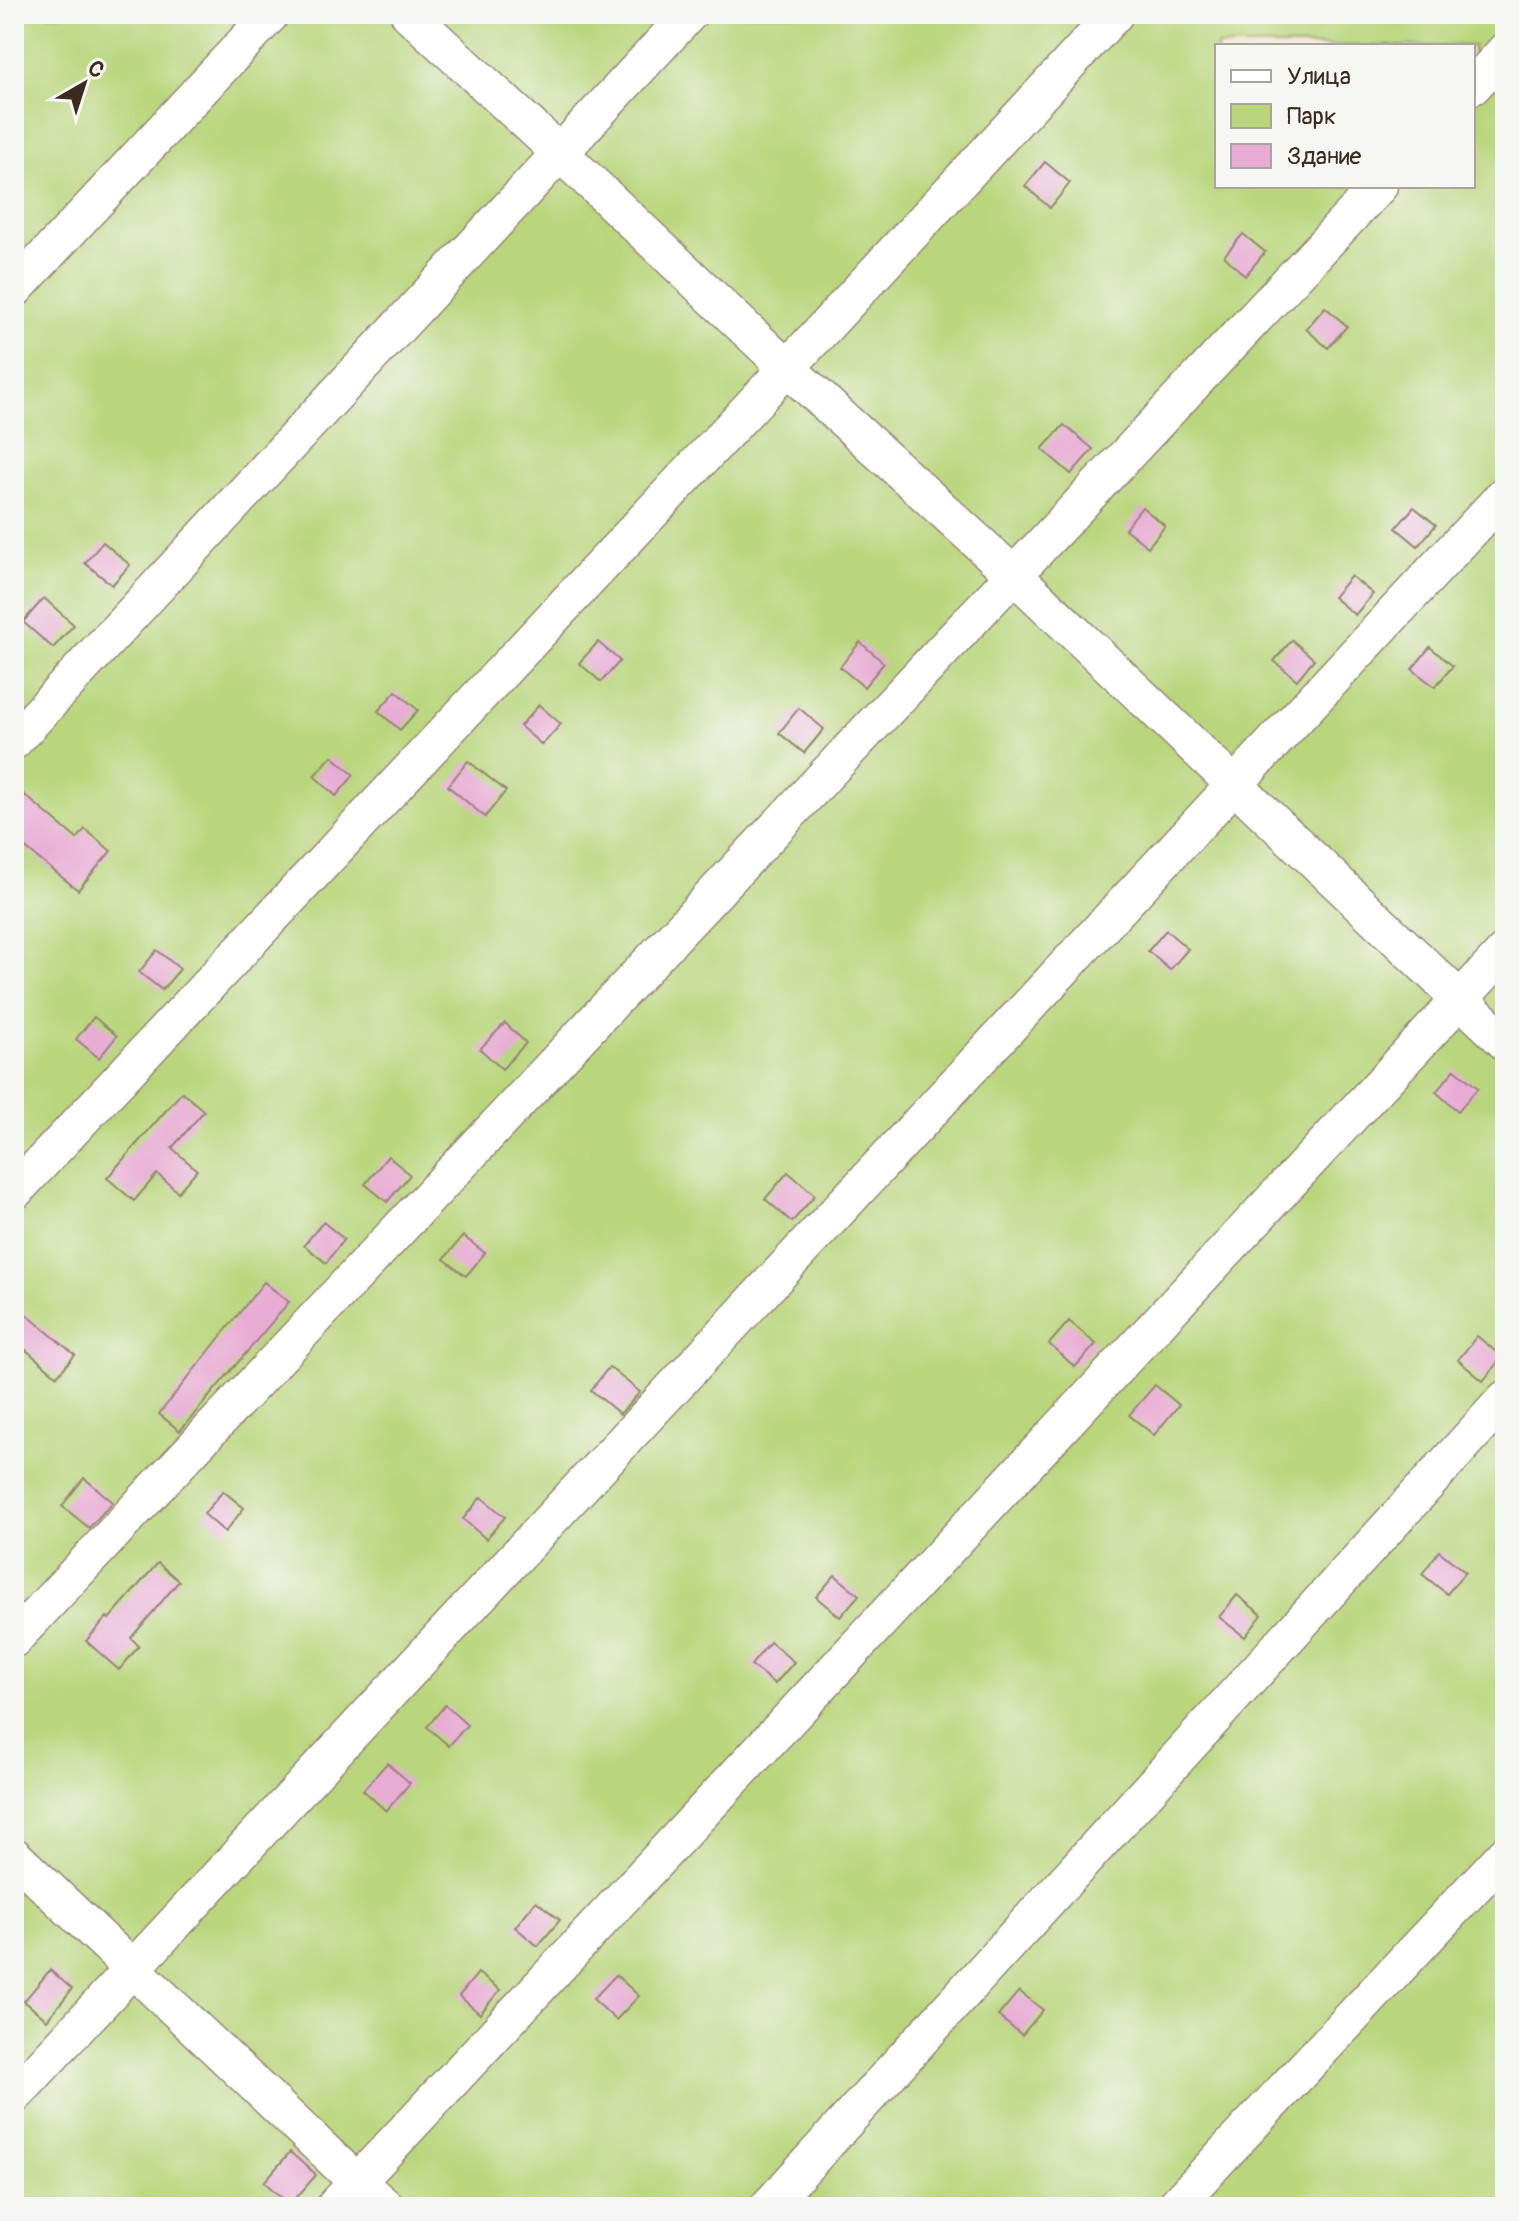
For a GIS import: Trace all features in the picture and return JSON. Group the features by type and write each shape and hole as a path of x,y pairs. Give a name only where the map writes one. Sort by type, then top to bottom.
{"street":[{"path":"14,290 271,14"},
{"path":"409,14 787,368 1014,575 1505,1042"},
{"path":"14,741 689,14"},
{"path":"14,1192 1115,14"},
{"path":"1475,84 1505,51"},
{"path":"14,1639 1377,188"},
{"path":"14,2096 1505,494"},
{"path":"346,2195 1505,951"},
{"path":"768,2207 1505,1399"},
{"path":"1174,2207 1505,1854"},
{"path":"14,1856 134,1968 346,2195 386,2207"}],"green space":[{"path":"14,14 1505,14 1505,2207 14,2207"}],"building":[{"path":"1045,162 1070,183 1050,208 1025,186"},
{"path":"1243,234 1265,252 1245,276 1224,256"},
{"path":"1325,307 1347,326 1328,348 1306,329"},
{"path":"1064,425 1093,449 1071,474 1042,449"},
{"path":"1142,507 1165,526 1148,547 1125,529"},
{"path":"1414,507 1436,525 1418,546 1396,528"},
{"path":"103,542 130,565 112,585 85,563"},
{"path":"1351,576 1373,594 1355,615 1333,597"},
{"path":"44,598 74,625 53,648 23,622"},
{"path":"1292,640 1314,659 1297,680 1274,661"},
{"path":"598,642 620,661 601,682 579,663"},
{"path":"860,642 884,663 864,687 840,667"},
{"path":"1430,647 1453,666 1435,687 1412,669"},
{"path":"396,691 418,710 400,730 378,711"},
{"path":"539,705 561,724 542,745 520,726"},
{"path":"799,708 824,729 804,753 779,733"},
{"path":"332,756 354,775 336,796 314,776"},
{"path":"468,761 506,791 485,817 448,786"},
{"path":"14,786 77,839 85,829 111,851 78,890 14,839"},
{"path":"1166,930 1188,949 1170,970 1148,951"},
{"path":"157,950 180,969 162,990 139,972"},
{"path":"94,1017 117,1036 99,1058 76,1039"},
{"path":"505,1023 526,1043 502,1069 480,1049"},
{"path":"1455,1069 1478,1088 1458,1111 1436,1092"},
{"path":"182,1092 204,1111 172,1148 197,1170 178,1192 157,1174 134,1201 107,1178"},
{"path":"388,1156 410,1175 387,1202 365,1184"},
{"path":"788,1172 815,1195 792,1222 765,1199"},
{"path":"323,1222 344,1239 326,1263 304,1245"},
{"path":"463,1236 485,1253 466,1276 444,1259"},
{"path":"264,1282 289,1302 180,1431 159,1414"},
{"path":"14,1304 75,1355 57,1376 14,1340"},
{"path":"1069,1321 1096,1344 1075,1367 1049,1344"},
{"path":"1477,1336 1502,1357 1483,1381 1458,1360"},
{"path":"609,1367 640,1392 620,1414 591,1390"},
{"path":"1155,1385 1179,1405 1154,1435 1129,1415"},
{"path":"84,1478 113,1502 89,1528 62,1506"},
{"path":"223,1491 244,1508 225,1532 204,1514"},
{"path":"481,1497 505,1517 486,1539 463,1519"},
{"path":"1439,1551 1465,1572 1447,1594 1422,1574"},
{"path":"158,1563 179,1581 131,1638 139,1646 119,1670 86,1641"},
{"path":"835,1575 859,1595 840,1617 816,1597"},
{"path":"1237,1595 1262,1615 1245,1637 1219,1617"},
{"path":"770,1642 794,1662 775,1684 751,1665"},
{"path":"445,1705 467,1725 449,1746 427,1727"},
{"path":"387,1763 410,1783 386,1811 363,1790"},
{"path":"536,1901 560,1920 538,1946 515,1927"},
{"path":"50,1970 72,1989 47,2020 24,2001"},
{"path":"478,1973 500,1990 480,2014 459,1996"},
{"path":"616,1975 639,1996 616,2020 593,1999"},
{"path":"1019,1991 1043,2010 1022,2035 998,2016"},
{"path":"290,2152 316,2175 290,2205 264,2182"}]}
